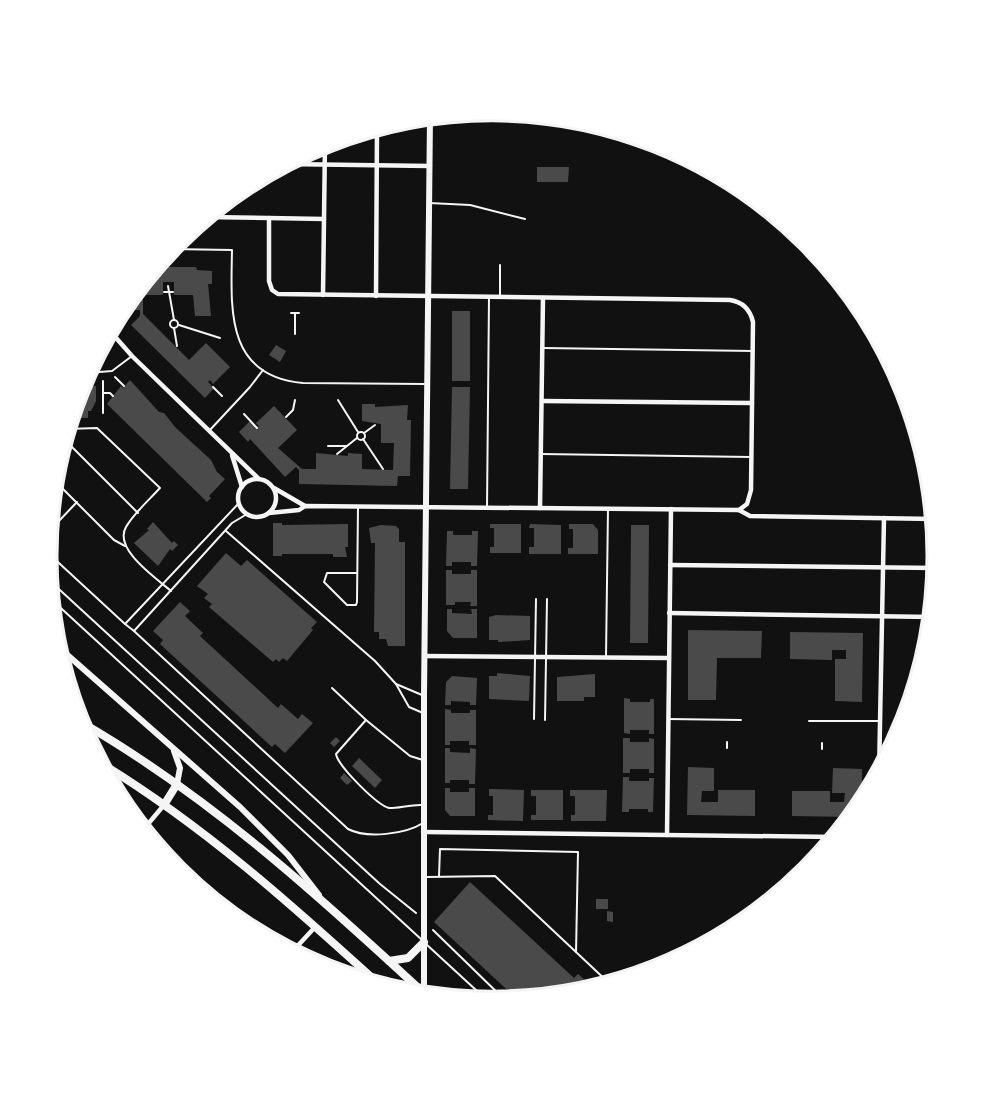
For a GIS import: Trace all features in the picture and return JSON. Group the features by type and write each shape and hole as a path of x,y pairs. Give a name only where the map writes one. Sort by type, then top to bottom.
{"highway":[{"path":"93,730 177,784 321,898 413,984"},
{"path":"114,772 164,805 250,869 365,972"},
{"path":"164,805 177,784"},
{"path":"389,961 408,958 424,942"}],"street":[{"path":"425,986 423,696 430,125"},
{"path":"376,296 378,136"},
{"path":"323,295 324,155"},
{"path":"301,164 430,166"},
{"path":"219,217 324,219"},
{"path":"269,218 269,281 272,290 283,295 735,300 748,309 752,317 753,351 750,496 747,504 739,510"},
{"path":"540,508 543,298"},
{"path":"116,337 132,356 232,455 239,458 259,479 305,506 739,510 750,516 926,519"},
{"path":"542,401 752,404"},
{"path":"232,455 242,487 239,503 247,514 258,517 269,513 299,510 305,506"},
{"path":"242,487 249,481 259,479"},
{"path":"269,513 276,498 273,488"},
{"path":"667,835 670,510"},
{"path":"879,757 884,518"},
{"path":"670,565 928,568"},
{"path":"669,613 923,617"},
{"path":"69,655 288,855 321,898"},
{"path":"424,656 669,658"},
{"path":"174,751 180,768 177,784"},
{"path":"149,823 164,805"},
{"path":"423,832 825,837"},
{"path":"298,946 316,926"}],"lane":[{"path":"429,203 470,205 525,219"},
{"path":"184,249 232,250 233,326 240,343 263,370 291,382 427,384"},
{"path":"500,265 500,297"},
{"path":"487,507 489,297"},
{"path":"542,348 753,351"},
{"path":"98,372 112,371 132,356"},
{"path":"208,431 263,370"},
{"path":"76,429 97,428 160,488 125,528 124,546"},
{"path":"71,446 138,513"},
{"path":"541,454 752,457"},
{"path":"63,488 114,540 124,546 171,591"},
{"path":"59,521 77,502"},
{"path":"125,624 239,503"},
{"path":"357,573 327,573 324,582 347,605 353,607 357,602 358,506"},
{"path":"606,658 608,509"},
{"path":"134,631 226,531 247,514"},
{"path":"226,531 375,661 396,684 409,707 424,713"},
{"path":"57,561 348,829 363,833 400,833 411,831 423,823"},
{"path":"534,719 536,599"},
{"path":"545,720 547,599"},
{"path":"60,608 478,991"},
{"path":"396,684 423,696"},
{"path":"332,688 410,756 423,760"},
{"path":"668,719 741,720"},
{"path":"366,720 336,752 340,764 370,795 389,808 423,804"},
{"path":"809,721 879,721"},
{"path":"439,876 440,849 578,852 576,952"},
{"path":"424,877 495,876 603,977"}],"path":[{"path":"168,286 166,292 174,320 178,325 220,338"},
{"path":"166,292 173,292"},
{"path":"295,313 295,334"},
{"path":"174,320 170,324 174,328 177,346"},
{"path":"174,328 178,325"},
{"path":"116,377 124,386"},
{"path":"103,381 103,413"},
{"path":"213,387 222,396"},
{"path":"103,393 110,393 113,396"},
{"path":"286,417 293,410 295,400"},
{"path":"337,454 357,438 358,432 338,400"},
{"path":"244,414 257,428"},
{"path":"375,424 364,433 363,439 383,469"},
{"path":"358,432 364,433"},
{"path":"357,438 363,439"},
{"path":"328,446 347,446"},
{"path":"58,589 400,903 415,913"},
{"path":"727,742 727,748"},
{"path":"822,743 822,749"},
{"path":"432,929 497,992"}],"building":[{"path":"537,167 569,167 568,182 537,182"},
{"path":"167,267 196,267 197,270 212,271 212,284 208,284 211,316 195,316 193,295 174,295 174,282 163,282 163,295 144,295"},
{"path":"143,296 143,314 189,360 206,343 230,367 213,384 210,380 208,382 214,388 205,398 131,325 140,316 140,310 133,310"},
{"path":"452,311 470,311 470,381 452,381"},
{"path":"276,345 286,351 280,362 269,355"},
{"path":"130,380 159,412 164,413 175,427 211,460 217,472 225,479 209,496 211,498 207,502 107,404 121,386 123,388"},
{"path":"91,386 96,386 96,401 91,411 88,411 88,418 80,418 80,416"},
{"path":"452,387 470,387 468,489 450,489"},
{"path":"362,404 375,404 375,407 408,405 407,420 411,420 410,476 398,476 397,486 299,484 299,470 296,467 285,477 250,439 248,442 239,432 250,421 257,428 259,426 256,423 274,406 297,430 278,448 302,469 316,469 316,453 348,456 348,453 362,454 362,469 393,470 394,443 381,443 381,424 362,421"},
{"path":"153,522 172,543 174,541 178,545 172,551 170,549 158,566 134,543 149,530 147,529"},
{"path":"273,523 282,523 282,525 348,524 348,547 345,547 347,557 333,557 333,554 273,556"},
{"path":"490,524 521,524 521,553 490,553 490,547 494,547 494,528 490,528"},
{"path":"530,524 561,525 561,554 529,554 529,547 534,547 534,528 529,528"},
{"path":"569,524 593,524 598,530 598,554 568,554 568,548 573,548 573,529 569,529"},
{"path":"381,525 396,526 399,529 399,542 405,542 405,646 388,646 386,639 379,639 379,632 374,632 375,543 371,543 369,528"},
{"path":"631,525 649,525 648,643 630,643"},
{"path":"447,531 453,531 453,535 472,535 472,531 478,531 477,566 471,566 471,562 452,562 452,566 446,566"},
{"path":"226,553 241,566 247,560 317,622 287,661 283,658 279,662 276,659 273,662 209,607 212,604 204,598 208,594 197,586"},
{"path":"446,570 452,570 452,574 471,574 471,570 477,570 477,606 470,606 471,602 455,602 455,605 446,605"},
{"path":"180,602 190,611 185,616 203,633 200,636 278,708 281,704 298,719 302,714 313,723 285,753 275,744 272,747 160,644 163,640 153,631"},
{"path":"447,609 452,609 452,613 472,614 471,609 477,609 477,638 453,638 447,631"},
{"path":"496,615 530,616 530,640 498,642 498,640 489,640 489,617"},
{"path":"688,630 762,631 761,658 717,658 716,700 688,700"},
{"path":"790,632 863,633 862,702 835,701 835,659 846,659 846,650 832,650 832,660 790,659"},
{"path":"497,673 530,676 529,701 489,699 489,676 497,676"},
{"path":"595,674 595,697 584,697 584,701 557,701 557,677"},
{"path":"452,676 477,678 476,705 470,705 470,702 451,701 451,705 445,705 446,682"},
{"path":"624,698 630,699 630,702 650,702 650,699 654,699 654,734 649,734 649,730 630,730 630,734 624,733"},
{"path":"445,709 451,710 451,713 470,713 470,710 476,710 476,745 469,745 469,741 450,741 450,745 445,745"},
{"path":"336,737 340,741 334,747 330,743"},
{"path":"623,738 630,738 630,742 649,742 649,738 654,739 654,773 649,773 649,769 630,769 630,773 623,773"},
{"path":"445,748 450,748 450,752 470,753 470,748 476,749 475,784 469,784 469,780 450,780 450,783 445,783"},
{"path":"359,758 382,780 375,788 352,766"},
{"path":"688,767 714,768 714,791 702,791 701,802 718,802 718,790 755,790 755,816 687,815"},
{"path":"833,768 862,769 862,787 841,817 792,816 792,791 830,791 830,802 844,802 845,793 832,793"},
{"path":"344,773 352,781 347,785 340,778"},
{"path":"623,777 629,777 629,781 649,781 649,778 654,778 653,812 648,812 648,809 629,809 629,812 622,812"},
{"path":"445,788 450,788 450,792 469,792 469,788 475,788 475,816 450,816 445,810"},
{"path":"489,789 524,790 523,821 488,820 488,815 493,815 493,796 489,796"},
{"path":"531,790 563,790 563,820 531,820 531,815 536,815 536,796 531,796"},
{"path":"570,790 607,790 606,821 571,821 571,815 575,815 575,796 570,796"},
{"path":"470,882 574,978 578,974 586,981 549,988 509,991 434,922"},
{"path":"596,899 608,899 608,909 596,909"},
{"path":"607,911 613,912 613,922 607,921"}]}
